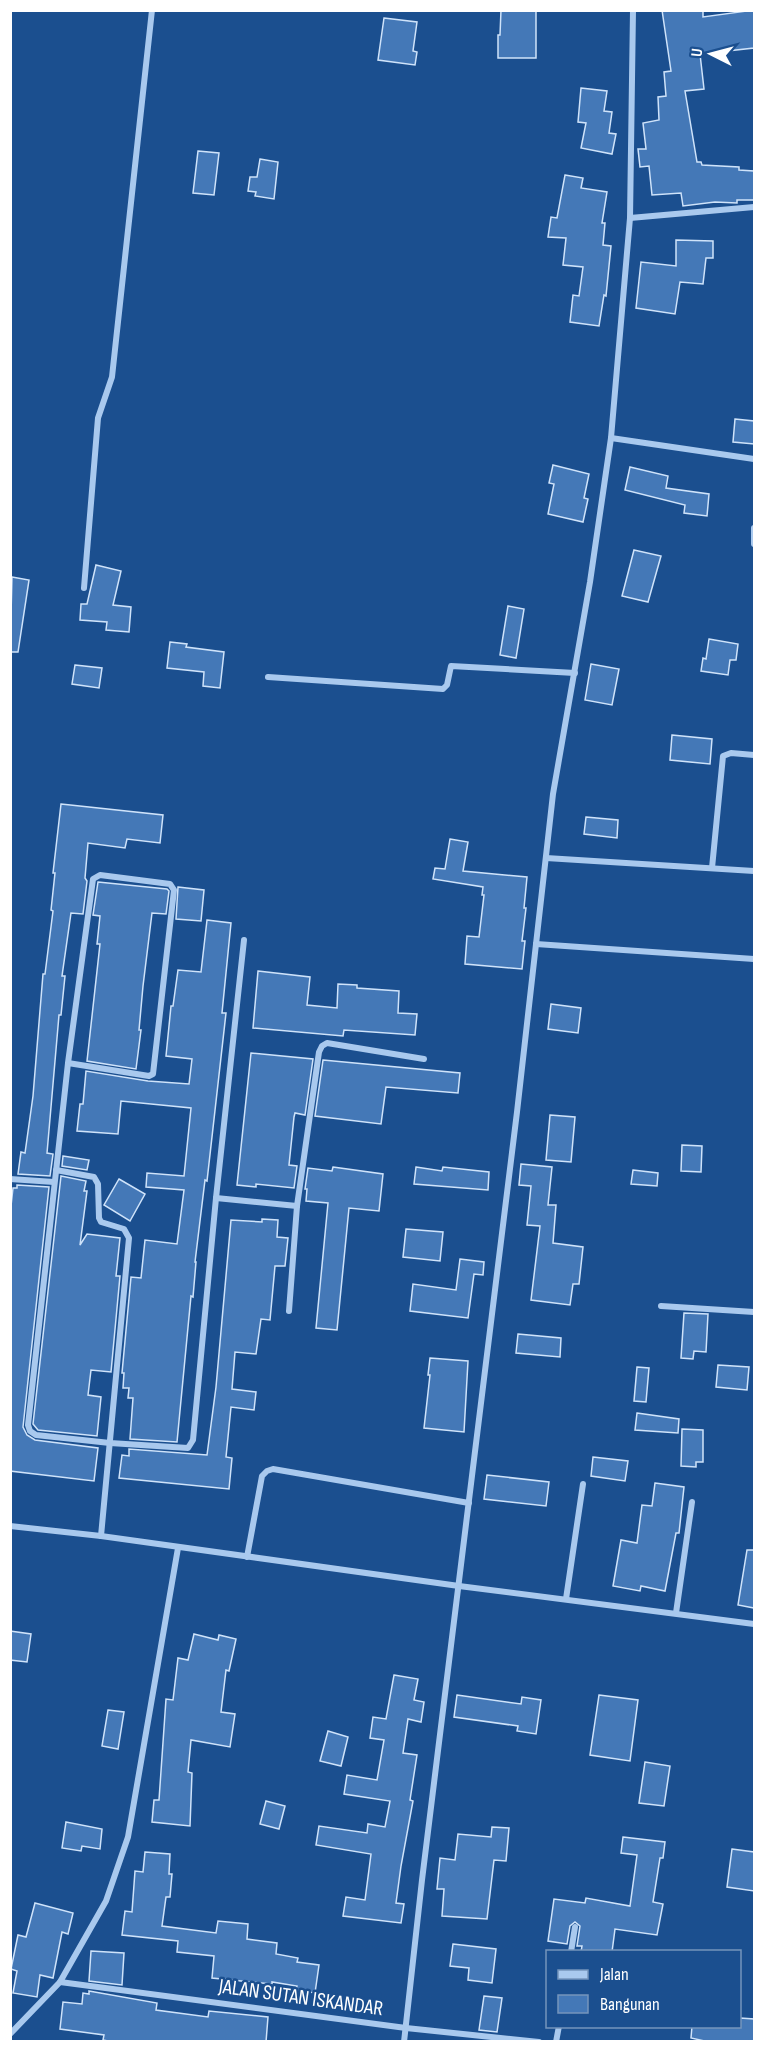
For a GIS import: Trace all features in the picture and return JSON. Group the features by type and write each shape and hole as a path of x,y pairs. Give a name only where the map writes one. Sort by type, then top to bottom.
{"street":[{"path":"84,588 98,418 112,377 152,10"},
{"path":"404,2042 553,794 590,582 611,438 630,218 633,10"},
{"path":"630,218 754,207"},
{"path":"611,438 754,459"},
{"path":"754,528 754,544"},
{"path":"268,677 443,689 447,685 452,666 574,673"},
{"path":"712,868 723,756 730,753 754,755"},
{"path":"546,858 754,871"},
{"path":"68,1063 149,1076 153,1074 173,885 100,875 93,879 68,1063 28,1425 30,1431 36,1435 188,1448 192,1444 244,940"},
{"path":"536,944 754,959"},
{"path":"289,1311 297,1206 318,1052 327,1042 424,1059"},
{"path":"56,1170 94,1177 98,1184 99,1218 102,1222 124,1229 129,1238 101,1536"},
{"path":"10,1179 54,1182"},
{"path":"216,1198 297,1206"},
{"path":"661,1306 754,1312"},
{"path":"247,1557 262,1476 273,1469 469,1503"},
{"path":"566,1599 583,1484"},
{"path":"676,1613 692,1502"},
{"path":"10,1526 101,1536 754,1624"},
{"path":"10,2034 60,1982 106,1900 128,1837 178,1548"},
{"path":"571,1950 575,1927"},
{"name":"JALAN SUTAN ISKANDAR","path":"60,1982 406,2028 539,2042"}],"building":[{"path":"501,10 536,10 536,58 498,58"},
{"path":"662,10 703,10 703,17 754,10 754,48 700,54 704,89 685,91 697,162 701,162 702,165 739,167 739,170 754,171 754,200 683,206 681,193 652,195 649,166 640,167 638,149 646,149 643,123 659,120 658,97 666,96 664,72 671,71"},
{"path":"384,18 417,22 413,51 417,52 415,65 378,60"},
{"path":"581,88 607,91 604,111 612,112 609,133 616,134 612,154 581,148 586,123 578,122"},
{"path":"198,151 219,153 214,195 193,193"},
{"path":"260,159 278,162 274,199 255,196 256,192 248,191 250,177 257,177"},
{"path":"565,175 583,178 581,188 607,192 602,223 605,223 603,245 611,246 606,296 604,295 599,326 570,322 573,295 579,296 583,267 563,265 566,238 548,237 551,217 557,218"},
{"path":"676,240 713,241 713,258 706,258 703,284 680,282 675,314 636,308 641,262 676,266"},
{"path":"735,419 754,421 754,444 733,442"},
{"path":"553,465 589,474 584,498 588,499 583,522 548,514 554,484 549,483"},
{"path":"630,467 668,476 666,488 709,494 707,516 684,513 685,505 625,490"},
{"path":"634,550 661,556 648,602 622,596"},
{"path":"96,565 121,571 113,605 131,607 129,632 106,630 107,622 80,620 81,604 87,604"},
{"path":"12,577 29,580 18,652 10,652"},
{"path":"508,606 524,609 516,658 500,655"},
{"path":"709,639 738,644 736,660 730,660 728,675 701,671 703,658 706,659"},
{"path":"170,642 187,644 186,647 224,652 220,688 203,686 204,672 167,668"},
{"path":"591,664 619,669 612,705 585,700"},
{"path":"75,665 102,668 99,688 72,684"},
{"path":"672,735 712,739 710,764 670,760"},
{"path":"61,804 163,815 160,843 127,839 125,848 88,843 83,914 71,913 62,976 65,976 61,1015 59,1015 47,1153 53,1154 50,1176 18,1174 21,1152 25,1153 33,1096 43,974 45,974 53,911 51,910 55,873 53,873"},
{"path":"586,817 618,820 617,838 584,834"},
{"path":"450,839 468,842 463,871 527,877 522,969 465,964 467,936 479,937 484,895 482,895 483,887 433,879 435,868 445,869"},
{"path":"98,882 169,891 166,914 152,913 136,1069 87,1061 100,944 97,944 100,916 93,915"},
{"path":"178,887 204,890 201,921 176,919"},
{"path":"207,920 231,923 222,1013 226,1013 207,1181 205,1180 195,1262 193,1297 191,1296 177,1442 130,1439 133,1398 128,1398 129,1388 123,1388 124,1373 122,1373 131,1277 141,1278 145,1240 177,1244 184,1190 146,1187 147,1173 184,1176 191,1108 121,1101 118,1134 77,1131 80,1104 83,1104 86,1071 148,1081 189,1084 192,1059 166,1056 171,1006 173,1006 178,970 201,972"},
{"path":"258,971 310,977 307,1005 337,1008 338,984 357,985 357,988 399,991 398,1013 417,1014 415,1035 344,1030 343,1036 253,1028"},
{"path":"551,1004 581,1008 578,1033 548,1029"},
{"path":"251,1053 313,1059 305,1115 295,1113 294,1117 289,1165 297,1166 294,1188 256,1184 256,1187 237,1185"},
{"path":"323,1060 460,1073 458,1093 386,1087 381,1124 315,1116"},
{"path":"550,1115 575,1117 571,1162 546,1160"},
{"path":"682,1145 702,1146 701,1172 681,1171"},
{"path":"63,1156 89,1160 87,1170 62,1166"},
{"path":"521,1164 552,1167 548,1205 556,1205 553,1243 583,1247 579,1284 573,1284 570,1305 531,1300 540,1226 527,1225 531,1186 519,1185"},
{"path":"333,1167 383,1174 379,1211 349,1208 337,1330 316,1328 328,1203 306,1201 307,1189 305,1189 308,1168 332,1171"},
{"path":"416,1167 442,1171 443,1167 489,1172 488,1190 414,1184"},
{"path":"633,1170 658,1173 657,1186 631,1184"},
{"path":"61,1176 86,1181 84,1191 87,1191 80,1245 87,1234 120,1238 116,1276 120,1276 111,1372 91,1370 88,1395 101,1397 97,1436 38,1430 33,1424"},
{"path":"119,1179 145,1194 130,1221 104,1205"},
{"path":"17,1185 49,1187 23,1427 27,1435 35,1440 98,1448 94,1481 10,1471 10,1215 13,1188 17,1188"},
{"path":"262,1219 278,1220 277,1237 288,1238 285,1266 275,1266 270,1320 261,1319 256,1354 235,1352 232,1389 256,1392 254,1410 231,1407 226,1457 232,1458 229,1489 119,1478 122,1455 129,1456 129,1449 207,1455 216,1387 231,1220 262,1222"},
{"path":"406,1229 443,1232 440,1261 403,1257"},
{"path":"460,1259 484,1262 483,1275 474,1274 468,1318 410,1311 413,1284 456,1290"},
{"path":"684,1313 708,1314 706,1352 694,1351 693,1359 681,1358"},
{"path":"518,1334 561,1338 560,1357 516,1353"},
{"path":"430,1358 468,1361 464,1432 424,1428"},
{"path":"718,1365 749,1367 747,1390 716,1387"},
{"path":"637,1367 649,1368 646,1402 634,1401"},
{"path":"637,1413 679,1419 678,1433 635,1430"},
{"path":"682,1429 703,1430 703,1462 696,1462 696,1467 681,1466"},
{"path":"593,1457 628,1461 625,1481 591,1476"},
{"path":"487,1475 549,1482 546,1506 484,1499"},
{"path":"655,1483 684,1487 679,1533 676,1533 665,1591 641,1586 640,1591 613,1586 621,1540 637,1543 642,1505 652,1506"},
{"path":"747,1550 754,1550 754,1608 738,1605"},
{"path":"10,1631 31,1634 27,1662 10,1660"},
{"path":"194,1634 218,1640 219,1635 236,1639 229,1671 226,1670 221,1712 235,1714 230,1747 191,1740 188,1772 192,1773 190,1826 152,1822 154,1800 159,1800 166,1699 173,1700 178,1658 188,1660"},
{"path":"394,1675 418,1679 414,1700 424,1702 421,1722 408,1719 403,1753 417,1755 410,1800 413,1801 396,1903 404,1904 401,1923 343,1916 346,1897 365,1900 371,1854 316,1845 319,1826 367,1833 368,1824 385,1827 390,1801 344,1794 347,1775 377,1780 384,1740 370,1738 373,1717 386,1719"},
{"path":"457,1695 521,1704 522,1697 541,1700 536,1734 517,1731 518,1726 454,1717"},
{"path":"599,1695 638,1700 630,1761 590,1755"},
{"path":"108,1710 124,1712 118,1749 102,1746"},
{"path":"328,1731 348,1737 341,1766 320,1761"},
{"path":"645,1762 670,1766 664,1806 639,1803"},
{"path":"266,1801 285,1806 279,1829 260,1824"},
{"path":"66,1822 102,1829 100,1849 82,1846 81,1851 62,1848"},
{"path":"492,1827 509,1828 506,1861 494,1860 487,1919 442,1916 444,1889 437,1889 440,1858 455,1860 458,1834 491,1837"},
{"path":"623,1837 665,1842 653,1902 663,1904 657,1935 615,1929 612,1950 581,1950 582,1946 577,1946 580,1926 575,1922 570,1926 567,1944 548,1941 554,1899 585,1903 586,1898 630,1906 637,1855 621,1853"},
{"path":"732,1849 754,1852 754,1891 727,1887"},
{"path":"145,1852 170,1854 169,1874 172,1874 170,1897 166,1897 162,1926 216,1933 218,1921 248,1924 247,1939 277,1943 276,1954 298,1958 297,1962 319,1965 315,1993 296,1990 297,1986 272,1982 272,1984 212,1978 214,1956 177,1952 178,1941 122,1935 125,1911 132,1912 135,1871 143,1872"},
{"path":"35,1903 73,1913 68,1934 62,1932 53,1978 40,1975 37,1997 13,1993 17,1971 11,1969 18,1935 26,1937"},
{"path":"453,1944 496,1949 492,1983 468,1980 469,1968 450,1966"},
{"path":"91,1951 124,1953 122,1985 89,1981"},
{"path":"89,1991 157,2003 156,2010 208,2017 209,2011 268,2017 266,2042 113,2042 103,2040 104,2035 60,2029 63,2002 82,2004 83,1993 89,1994"},
{"path":"484,1996 502,1998 497,2032 479,2030"},
{"path":"741,2018 754,2019 754,2042 709,2042 691,2038 692,2028 741,2028"}]}
